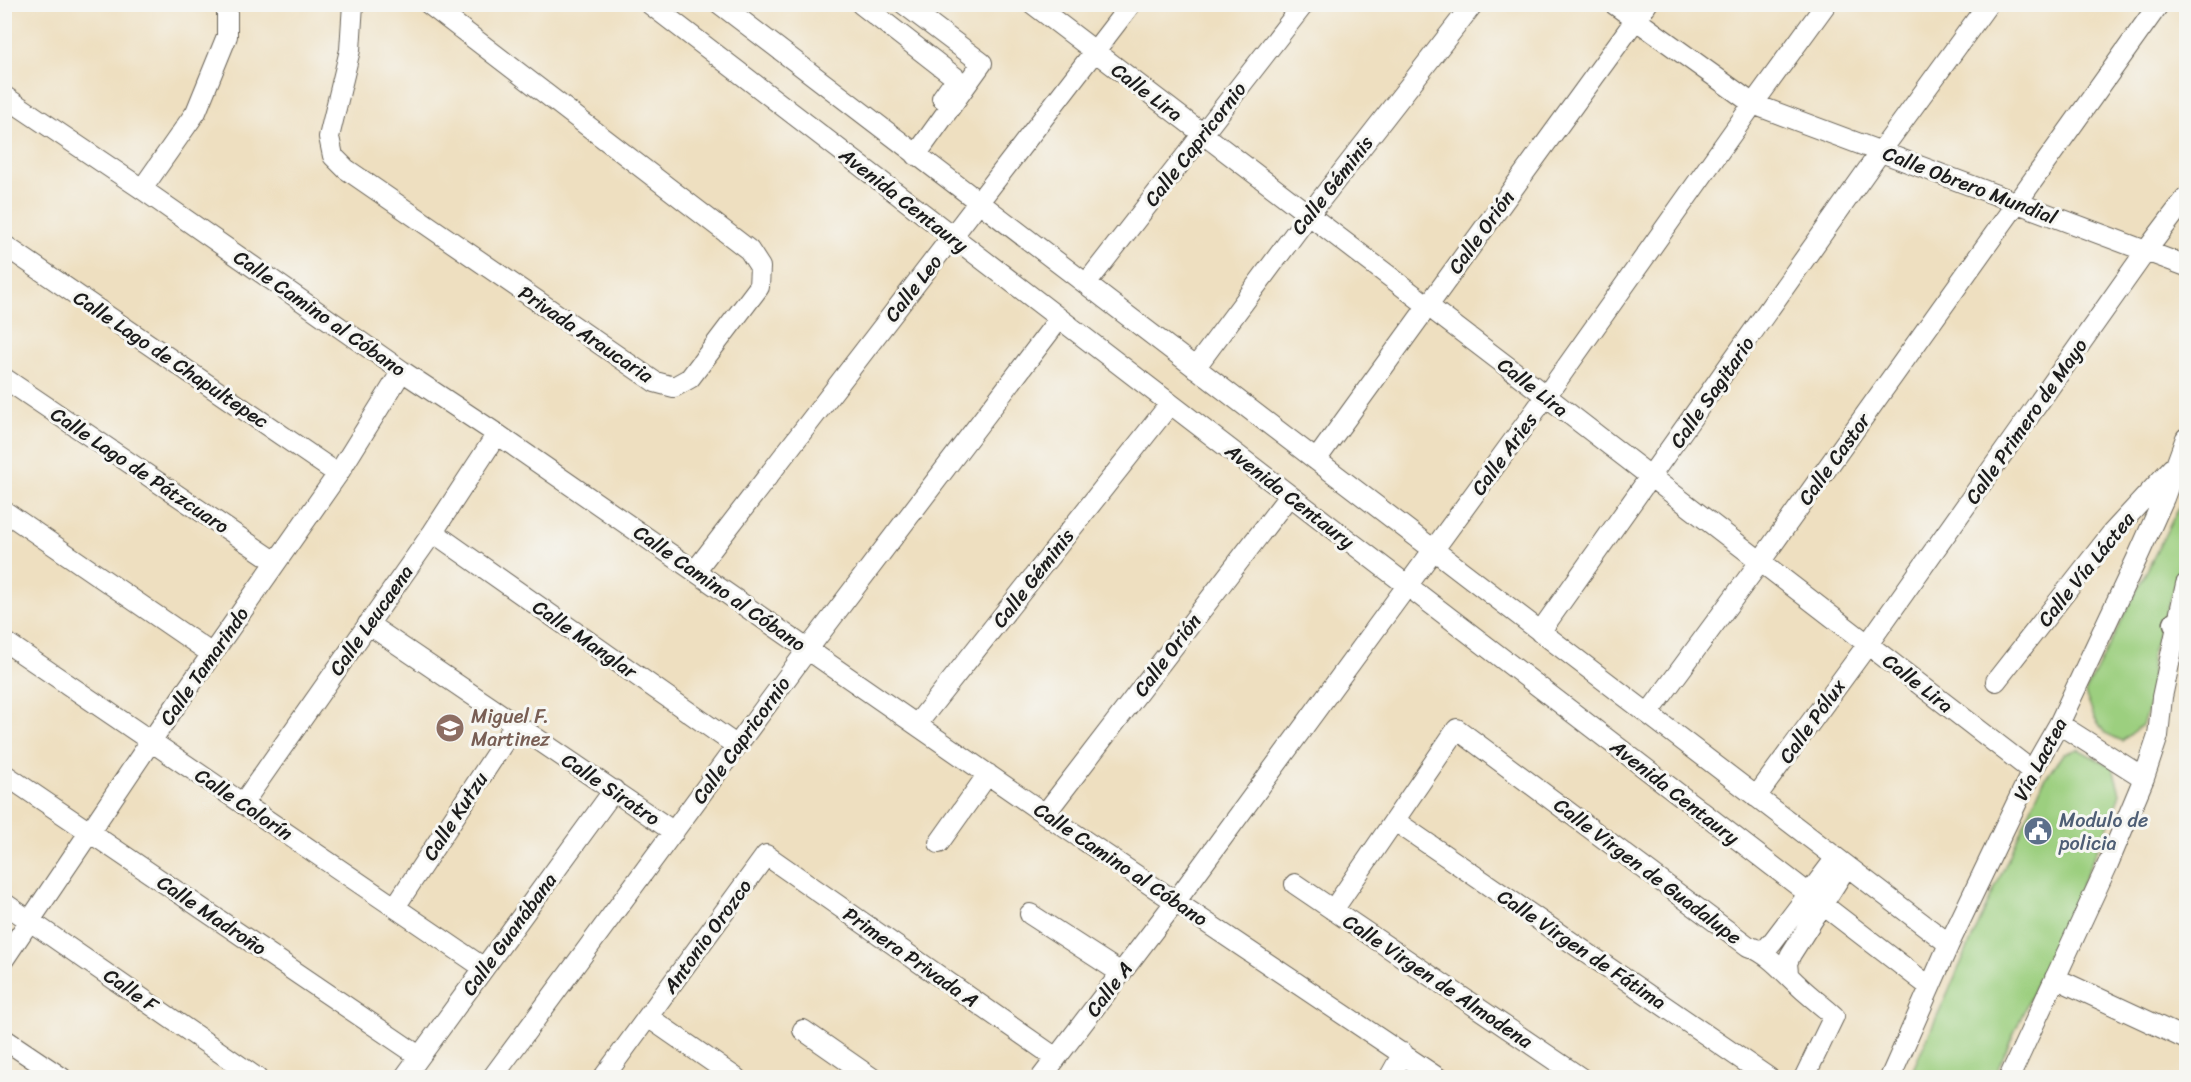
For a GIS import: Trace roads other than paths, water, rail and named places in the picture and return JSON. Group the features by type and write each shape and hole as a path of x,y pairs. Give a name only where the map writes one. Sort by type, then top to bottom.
{"street":[{"path":"142,189 195,112 227,36 227,4"},
{"name":"Privada Araucaria","path":"353,4 350,50 329,137 333,156 346,170 655,382 674,387 690,378 759,287 760,267 749,250 429,4"},
{"name":"Avenida Centaury","path":"650,4 1930,987"},
{"path":"720,4 1949,944"},
{"path":"861,4 956,78 911,151"},
{"path":"904,4 982,63 911,151"},
{"name":"Calle Lira","path":"1033,4 2032,771"},
{"name":"Calle Leo","path":"695,571 1131,4"},
{"name":"Calle Capricornio","path":"1086,284 1304,4"},
{"name":"Calle Géminis","path":"1195,368 1308,216 1473,4"},
{"name":"Calle Obrero Mundial","path":"1614,4 1753,104 2187,266"},
{"name":"Calle Orión","path":"1316,460 1647,4"},
{"name":"Calle Aries","path":"1176,901 1546,396 1826,4"},
{"name":"Calle Sagitario","path":"1540,632 1988,4"},
{"name":"Calle Castor","path":"1648,714 1760,562 2159,4"},
{"name":"Calle Camino al Cóbano","path":"4,96 1045,814 1438,1077"},
{"name":"Calle Primero de Mayo","path":"1868,644 2146,251 2187,198"},
{"name":"Calle Lago de Chapultepec","path":"4,245 338,474"},
{"name":"Calle Capricornio","path":"492,1077 808,649 1059,319"},
{"name":"Calle Tamarindo","path":"4,959 151,741 338,474 402,371"},
{"name":"Calle Lago de Pátzcuaro","path":"4,378 276,562"},
{"name":"Calle Géminis","path":"917,724 1170,404"},
{"name":"Calle Leucaena","path":"243,803 433,532 497,434"},
{"name":"Vía Lactea","path":"1890,1077 1949,944 2032,771 2059,724 2139,554 2187,438"},
{"name":"Calle Vía Láctea","path":"1996,681 2112,533 2179,459"},
{"name":"Calle Orión","path":"1045,814 1289,496"},
{"path":"4,511 212,654"},
{"name":"Calle Manglar","path":"433,532 737,746"},
{"path":"2112,533 2139,554"},
{"path":"2009,1077 2108,864 2144,778 2157,736 2162,697 2181,621 2187,584"},
{"name":"Calle Siratro","path":"368,624 675,832"},
{"name":"Calle Colorín","path":"4,641 484,968"},
{"name":"Calle Pólux","path":"1756,797 1868,644"},
{"path":"2059,724 2144,778"},
{"name":"Calle Kutzu","path":"395,907 515,725"},
{"name":"Calle Virgen de Guadalupe","path":"1395,820 1457,729 1748,946 1759,950 1788,973 1796,983 1834,1016 1804,1077"},
{"name":"Calle Madroño","path":"4,774 419,1056"},
{"path":"939,843 988,774"},
{"name":"Calle Guanábana","path":"404,1077 614,790"},
{"path":"1334,910 1395,820"},
{"name":"Calle Virgen de Fátima","path":"1395,820 1769,1077"},
{"name":"Antonio Orozco","path":"603,1077 766,855"},
{"name":"Primera Privada A","path":"766,855 1056,1058"},
{"path":"1788,973 1787,963 1815,900 1841,862"},
{"name":"Calle Virgen de Almodena","path":"1295,884 1581,1077"},
{"path":"1759,950 1767,948 1815,900"},
{"name":"Calle A","path":"1041,1077 1176,901"},
{"name":"Calle F","path":"4,903 257,1077"},
{"path":"1030,914 1121,973"},
{"path":"2055,978 2187,1039"},
{"path":"648,1017 736,1077"},
{"path":"803,1030 872,1077"},
{"path":"4,1039 58,1076"},
{"path":"1389,1077 1403,1053"}],"place":[{"name":"Miguel F. Martinez","path":"450,728"},
{"name":"Modulo de policia","path":"2038,831"}]}
